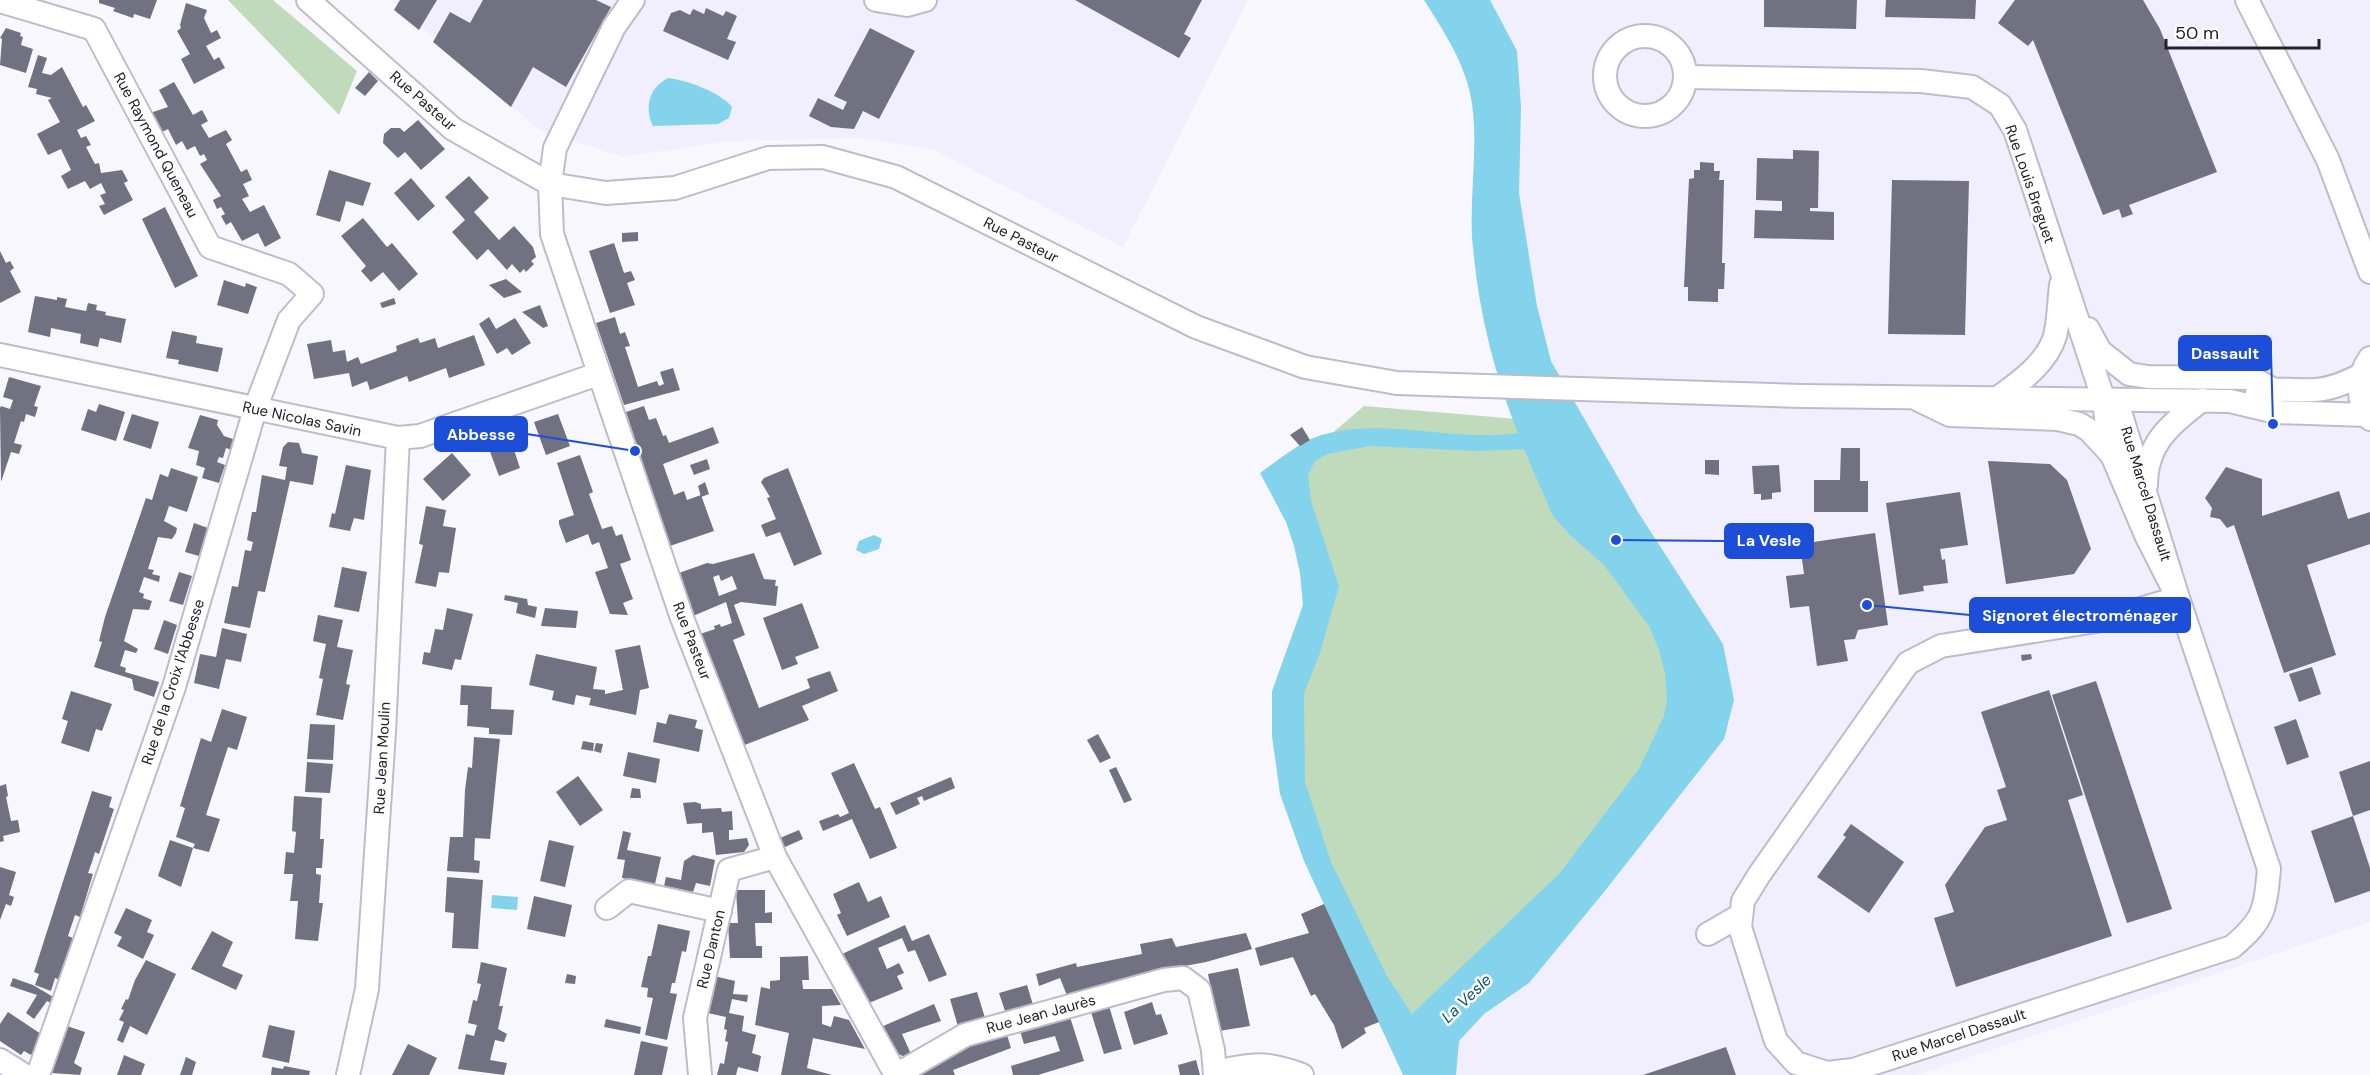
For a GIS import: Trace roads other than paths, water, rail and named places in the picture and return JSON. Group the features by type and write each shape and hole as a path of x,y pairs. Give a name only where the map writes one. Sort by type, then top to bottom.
{"street":[{"name":"Rue Pasteur","path":"308,0 453,129 550,184 606,193 675,188 768,158 823,157 896,177 1196,327 1305,367 1397,383 1802,396 2230,401"},
{"path":"876,0 907,5 925,0"},
{"path":"2247,0 2328,160 2370,272"},
{"name":"Rue Raymond Queneau","path":"0,1 94,29 210,247 289,274 312,294"},
{"name":"Rue Pasteur","path":"623,3 614,27 555,148 550,184 552,234 682,618 775,857 896,1075"},
{"name":"Rue Louis Breguet","path":"1686,77 1921,81 1971,87 2000,105 2015,130 2103,398"},
{"path":"2062,278 2078,303 2100,351 2129,374 2148,377 2252,378 2272,389"},
{"path":"1999,397 2027,377 2055,337 2062,278"},
{"name":"Rue de la Croix l'Abbesse","path":"38,1075 174,687 255,409 289,320 312,294"},
{"name":"Rue Nicolas Savin","path":"0,355 398,438 420,436 598,374"},
{"path":"2230,401 2272,389 2316,390 2344,384 2366,366"},
{"path":"2366,366 2361,403 2368,417"},
{"path":"1912,397 1950,415 2058,419 2079,424 2089,430 2112,455"},
{"name":"Rue Marcel Dassault","path":"2103,398 2112,455 2146,535 2178,598"},
{"name":"Rue Marcel Dassault","path":"2103,398 2121,416 2178,598 2269,869 2266,901 2255,927 2232,947 1853,1070 1827,1073 1792,1069 1776,1041 1740,927 1743,901 1908,663 1941,646 2102,620 2178,598"},
{"path":"2146,493 2146,468 2160,435 2202,400"},
{"path":"2230,401 2276,411 2368,417"},
{"name":"Rue Jean Moulin","path":"348,1075 368,989 384,732 398,438"},
{"name":"Rue Danton","path":"700,1075 695,1018 729,870 775,857"},
{"path":"607,908 629,891 720,910"},
{"path":"1708,934 1741,915"},
{"name":"Rue Jean Jaurès","path":"896,1075 965,1035 1164,980 1183,978 1193,983 1199,990 1214,1066"},
{"path":"0,1060 24,1075"},
{"path":"1214,1066 1254,1063 1281,1067 1302,1075"}],"water":[{"name":"La Vesle","path":"1424,0 1490,0 1517,51 1521,107 1519,193 1537,306 1551,361 1638,512 1723,644 1734,700 1724,739 1604,892 1529,983 1484,1014 1459,1041 1456,1075 1403,1075 1304,861 1280,794 1272,736 1272,691 1303,605 1300,573 1294,546 1286,522 1260,473 1305,442 1329,433 1382,428 1465,435 1518,433 1502,388 1479,296 1472,227 1474,138 1471,96 1457,56","holes":["1370,446 1477,451 1524,449 1553,516 1570,535 1604,565 1649,626 1665,673 1667,700 1664,716 1639,769 1559,874 1412,1014 1387,976 1331,862 1305,782 1304,693 1319,656 1339,586 1311,501 1308,475 1315,461 1327,454"]},
{"path":"668,78 693,84 719,96 732,107 729,118 718,124 653,126 649,112 650,99 656,87"},
{"path":"874,535 882,539 879,549 864,554 856,550 859,541"},
{"path":"492,895 518,897 517,910 491,908"}],"place":[{"name":"Dassault","path":"2273,424"},
{"name":"Abbesse","path":"635,451"},
{"name":"La Vesle","path":"1616,540"},
{"name":"Signoret électroménager","path":"1867,605"}]}
